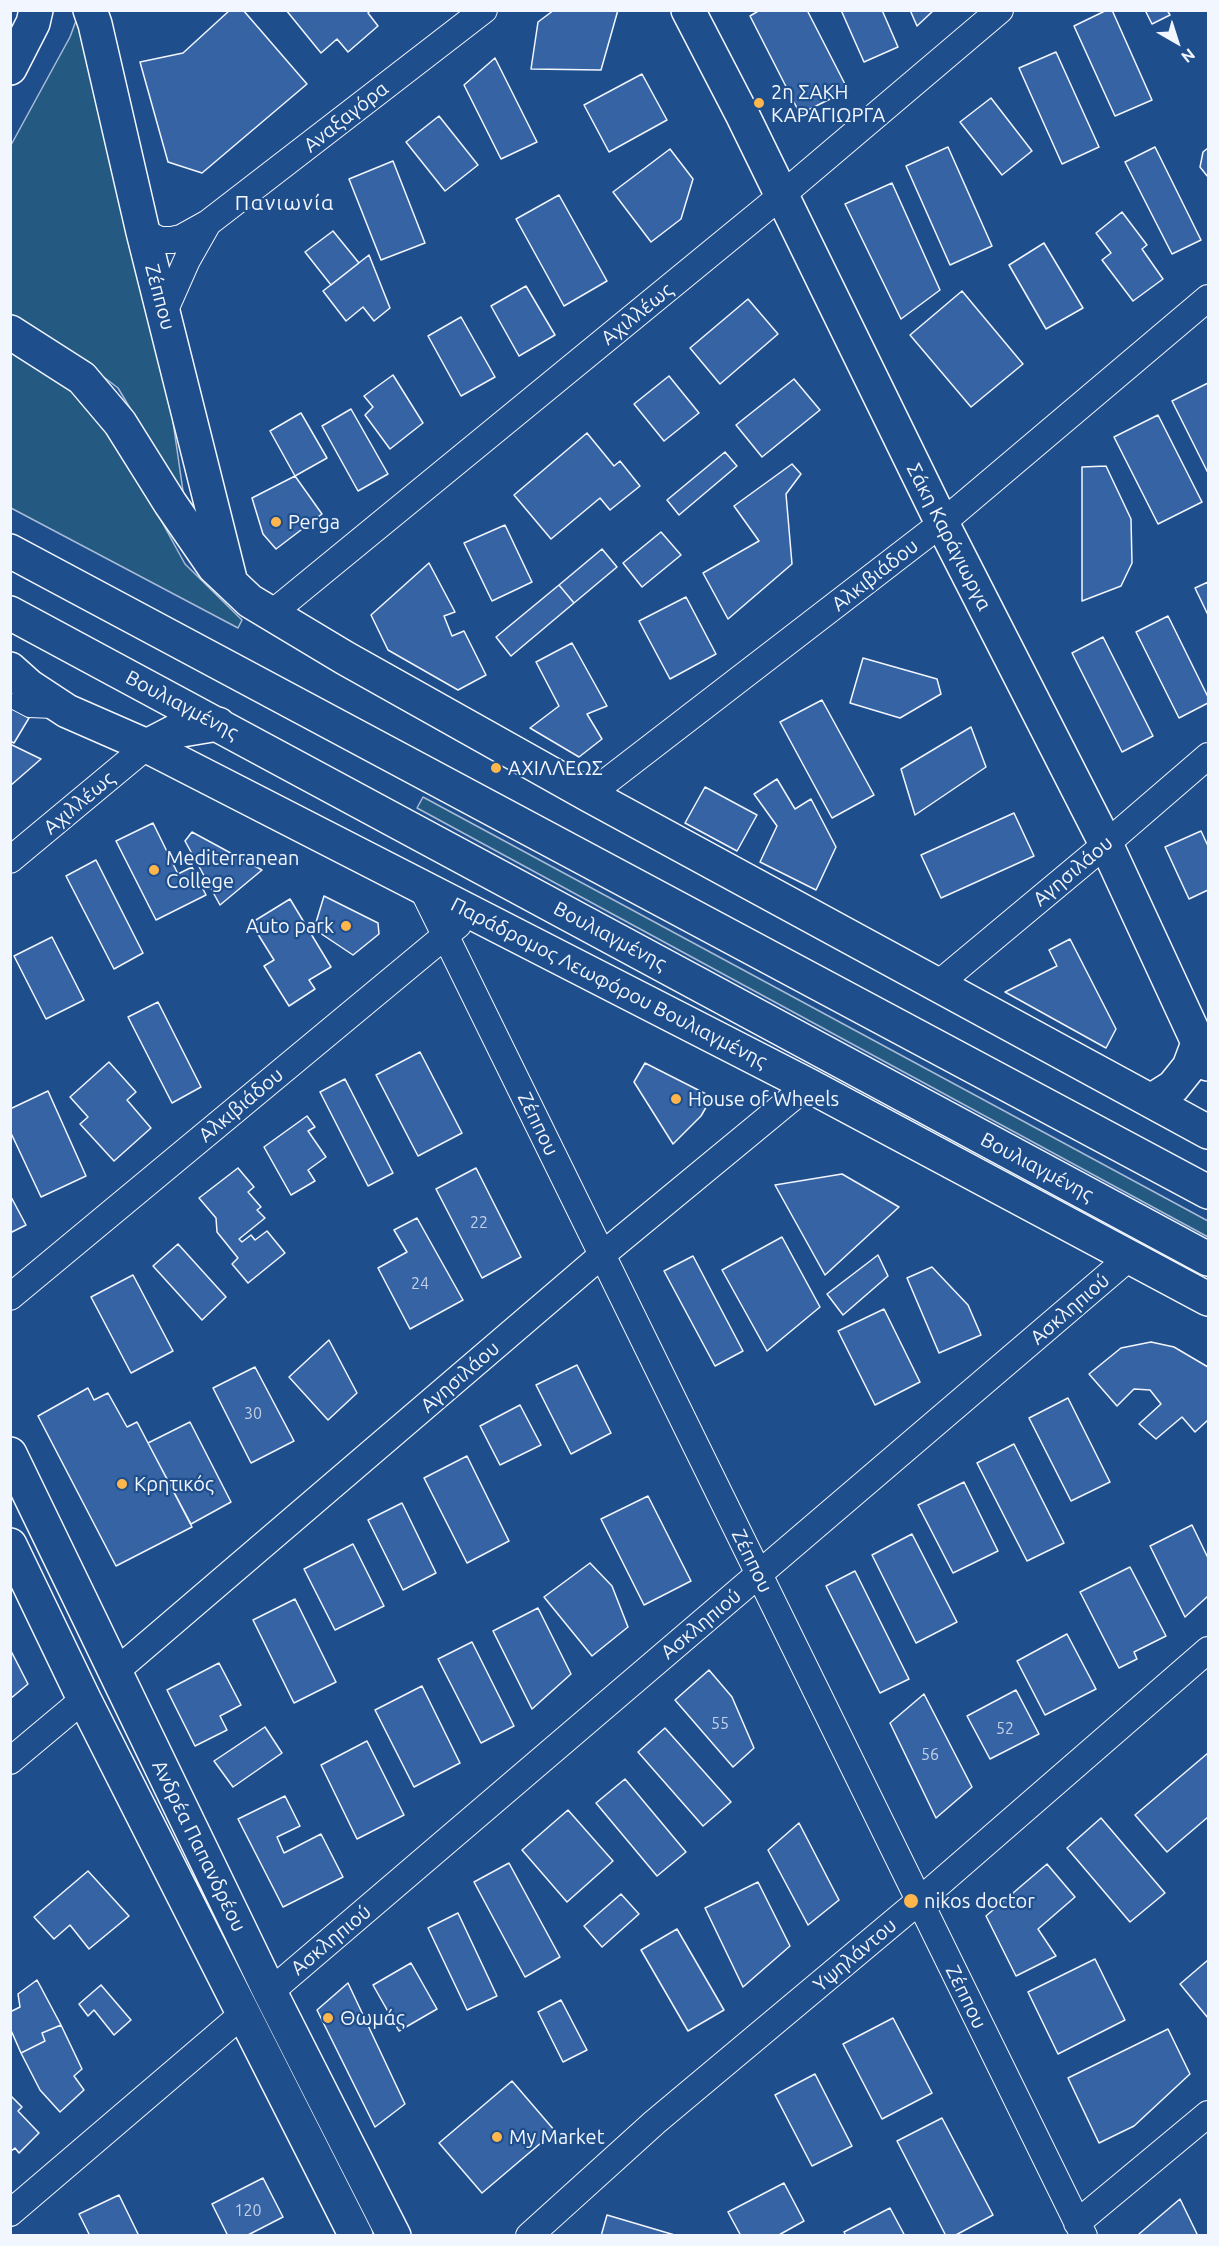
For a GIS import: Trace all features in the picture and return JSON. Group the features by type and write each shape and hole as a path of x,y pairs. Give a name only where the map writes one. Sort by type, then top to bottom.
{"street":[{"path":"10,68 33,23 36,10"},
{"name":"Ζέππου","path":"90,10 231,584"},
{"name":"Αναξαγόρα","path":"143,232 160,240 172,240 181,238 208,223 484,10"},
{"name":"Σάκη Καράγιωργα","path":"688,10 782,195 942,523 1106,844 1203,1053"},
{"name":"Αχιλλέως","path":"271,614 782,195 1000,10"},
{"name":"Αναξαγόρα","path":"164,312 187,260 208,223"},
{"name":"Αλκιβιάδου","path":"589,795 942,523 1209,298"},
{"path":"10,332 82,378 120,423 214,567 250,601 345,658 589,795 1209,1132"},
{"path":"10,551 1209,1192"},
{"name":"Βουλιαγμένης","path":"10,613 1209,1259"},
{"name":"Παράδρομος Λεωφόρου Βουλιαγμένης","path":"10,669 30,686 67,711 147,746 808,1085 1209,1299"},
{"path":"147,746 176,731 218,724"},
{"name":"Αχιλλέως","path":"10,860 147,746"},
{"name":"Αγησιλάου","path":"937,985 1209,756"},
{"name":"Ζέππου","path":"421,886 1080,2229"},
{"name":"Αλκιβιάδου","path":"10,1298 471,913"},
{"path":"1151,1101 1173,1088 1203,1053"},
{"name":"Αγησιλάου","path":"115,1672 602,1255 808,1085"},
{"name":"Ασκληπιού","path":"270,1992 1131,1256"},
{"name":"Ανδρέα Παπανδρέου","path":"10,1454 270,1992 394,2235"},
{"name":"Ανδρέα Παπανδρέου","path":"10,1545 84,1699 356,2235"},
{"name":"Υψηλάντου","path":"529,2235 656,2122 919,1901 1209,1650"},
{"path":"10,1761 84,1699"},
{"path":"10,2213 244,2013"},
{"path":"1080,2229 1209,2114"}],"lane":[{"path":"10,700 29,710 67,711"}],"shaded area":[{"path":"77,18 172,415 184,498 118,388 67,349 11,319 11,145 70,37"},
{"path":"10,352 68,386 92,411 116,444 185,564 242,620 238,628 11,508"},
{"path":"423,797 1208,1221 1208,1237 417,808"}],"building":[{"path":"230,10 243,10 307,84 202,173 168,162 140,62 183,53"},
{"path":"286,10 371,10 368,13 378,26 348,52 337,39 321,53"},
{"path":"554,10 618,10 601,70 531,69 538,22"},
{"path":"760,10 807,10 848,90 800,114 750,16"},
{"path":"841,10 882,10 898,47 864,62"},
{"path":"910,10 934,10 917,26"},
{"path":"1107,10 1112,10 1152,100 1115,116 1074,26"},
{"path":"1145,10 1167,10 1170,15 1152,24"},
{"path":"1056,52 1099,147 1062,164 1019,68"},
{"path":"495,58 537,142 501,159 464,85"},
{"path":"642,74 667,120 609,152 584,105"},
{"path":"991,98 1032,151 1002,175 960,122"},
{"path":"439,116 478,165 445,191 406,142"},
{"path":"948,147 992,246 950,265 906,166"},
{"path":"1155,147 1201,240 1172,254 1125,162"},
{"path":"1208,148 1208,177 1200,167 1203,152"},
{"path":"670,149 693,179 681,219 651,242 613,192"},
{"path":"393,161 425,243 381,260 349,179"},
{"path":"892,183 940,290 901,319 845,204"},
{"path":"559,195 607,281 564,306 516,219"},
{"path":"1122,212 1147,245 1142,249 1163,279 1133,301 1102,260 1111,253 1096,233"},
{"path":"333,231 359,263 331,285 305,252"},
{"path":"1044,243 1083,308 1046,329 1009,265"},
{"path":"369,255 390,308 374,321 363,307 346,321 323,291"},
{"path":"526,286 555,335 519,356 491,306"},
{"path":"962,291 1023,364 971,407 910,335"},
{"path":"748,299 778,334 720,384 690,348"},
{"path":"461,317 495,377 461,396 428,336"},
{"path":"393,375 423,423 390,449 365,415 373,407 364,396"},
{"path":"669,376 699,413 664,441 634,404"},
{"path":"794,379 820,410 762,457 736,425"},
{"path":"1208,383 1208,473 1172,401"},
{"path":"351,409 388,474 358,491 322,426"},
{"path":"301,413 327,458 295,476 270,431"},
{"path":"1158,415 1202,502 1158,524 1114,437"},
{"path":"587,433 614,466 620,461 640,486 610,510 600,498 551,539 514,495"},
{"path":"725,452 737,466 679,515 667,500"},
{"path":"792,464 801,474 786,494 792,564 728,619 703,573 759,541 734,506"},
{"path":"1106,466 1131,519 1132,563 1121,586 1082,601 1082,467"},
{"path":"295,476 322,514 276,549 263,534 252,498"},
{"path":"505,525 532,582 492,601 464,543"},
{"path":"661,532 681,555 642,587 623,563"},
{"path":"602,549 617,567 574,603 559,585"},
{"path":"429,563 455,612 444,616 452,636 464,631 486,675 458,690 388,650 371,615"},
{"path":"1208,582 1208,615 1195,588"},
{"path":"559,585 574,603 511,656 496,637"},
{"path":"686,597 716,654 670,679 639,621"},
{"path":"1168,616 1208,697 1208,703 1179,718 1136,632"},
{"path":"1103,637 1153,736 1122,752 1072,653"},
{"path":"572,643 607,706 587,714 602,739 579,757 530,728 559,706 536,662"},
{"path":"863,658 937,679 941,694 900,718 850,703"},
{"path":"822,700 874,795 832,818 780,722"},
{"path":"10,707 29,718 14,743 10,741"},
{"path":"971,727 986,767 915,815 901,769"},
{"path":"10,744 41,759 10,786"},
{"path":"777,779 795,809 811,799 836,847 816,890 760,862 777,826 754,794"},
{"path":"705,787 757,815 737,851 685,823"},
{"path":"1014,813 1034,856 941,898 921,855"},
{"name":"Mediterranean College","path":"153,823 178,874 192,867 206,895 156,920 116,841"},
{"path":"1201,831 1208,846 1208,890 1189,899 1165,847"},
{"path":"192,832 262,870 220,905 185,841"},
{"path":"96,860 143,953 114,969 66,876"},
{"name":"Auto park","path":"324,896 378,923 379,934 353,955 314,929"},
{"path":"290,899 331,967 309,980 315,989 289,1006 264,966 274,960 251,923"},
{"path":"52,937 84,1000 46,1019 14,956"},
{"path":"1070,939 1116,1029 1106,1048 1005,992 1057,966 1049,950"},
{"path":"158,1002 201,1087 172,1103 128,1017"},
{"path":"420,1052 462,1133 418,1156 376,1075"},
{"path":"109,1062 136,1092 127,1100 151,1128 114,1161 80,1124 88,1117 70,1097"},
{"path":"645,1063 712,1097 701,1116 673,1144 634,1082"},
{"path":"345,1079 393,1173 368,1186 320,1092"},
{"path":"48,1091 86,1176 41,1197 10,1131 10,1109"},
{"path":"307,1116 315,1127 308,1131 326,1157 308,1170 315,1181 291,1195 264,1147"},
{"path":"238,1168 254,1187 248,1192 261,1207 257,1210 265,1218 239,1239 242,1242 251,1235 255,1240 267,1231 285,1253 248,1283 232,1264 238,1258 217,1232 216,1218 199,1198"},
{"path":"476,1168 521,1257 482,1278 436,1189"},
{"path":"842,1174 899,1207 825,1275 775,1185"},
{"path":"10,1195 26,1225 10,1233"},
{"path":"417,1218 463,1300 410,1329 378,1268 407,1252 394,1230"},
{"path":"782,1237 820,1307 767,1351 722,1270"},
{"path":"178,1244 226,1297 202,1320 153,1266"},
{"path":"878,1255 888,1276 843,1315 827,1294"},
{"path":"693,1256 743,1351 715,1366 664,1271"},
{"path":"932,1267 968,1305 981,1335 939,1353 907,1278"},
{"path":"133,1275 173,1351 131,1373 91,1297"},
{"path":"884,1309 920,1382 875,1405 838,1331"},
{"path":"329,1340 357,1393 328,1420 289,1377"},
{"path":"1151,1342 1174,1347 1208,1367 1208,1420 1195,1432 1182,1417 1156,1439 1139,1424 1161,1404 1150,1390 1134,1389 1117,1406 1089,1374 1121,1348"},
{"path":"577,1365 611,1433 571,1454 536,1385"},
{"path":"255,1367 294,1441 251,1463 213,1388"},
{"name":"Κρητικός","path":"88,1388 94,1400 108,1393 127,1427 137,1422 192,1527 116,1566 38,1416"},
{"path":"1068,1398 1110,1482 1071,1501 1029,1418"},
{"path":"520,1405 541,1445 500,1465 480,1426"},
{"path":"190,1422 231,1502 191,1524 148,1443"},
{"path":"1014,1444 1064,1543 1027,1561 977,1463"},
{"path":"467,1456 509,1541 467,1563 424,1478"},
{"path":"964,1482 998,1551 953,1573 918,1505"},
{"path":"648,1496 691,1581 644,1605 601,1519"},
{"path":"402,1503 436,1573 403,1590 368,1520"},
{"path":"1192,1525 1208,1558 1208,1596 1185,1617 1150,1546"},
{"path":"912,1534 957,1622 916,1643 872,1555"},
{"path":"353,1544 384,1606 335,1630 304,1569"},
{"path":"590,1563 612,1586 628,1627 592,1656 544,1597"},
{"path":"1130,1567 1166,1636 1134,1652 1137,1659 1119,1668 1080,1592"},
{"path":"855,1571 909,1679 880,1693 826,1586"},
{"path":"295,1599 336,1682 294,1703 253,1620"},
{"path":"538,1608 571,1674 532,1709 493,1631"},
{"path":"1067,1634 1096,1689 1045,1715 1017,1661"},
{"path":"472,1642 514,1726 481,1743 438,1659"},
{"path":"10,1649 28,1684 10,1699"},
{"path":"219,1663 241,1705 220,1716 227,1730 195,1746 167,1690"},
{"path":"709,1670 732,1697 754,1748 733,1767 675,1700"},
{"path":"422,1686 460,1763 414,1787 375,1710"},
{"path":"1016,1690 1039,1734 990,1759 967,1716"},
{"path":"924,1694 972,1787 936,1818 890,1723"},
{"path":"265,1727 282,1753 233,1787 214,1761"},
{"path":"665,1728 731,1802 703,1826 638,1752"},
{"path":"367,1741 404,1815 357,1839 321,1765"},
{"path":"1208,1753 1208,1817 1167,1852 1135,1815"},
{"path":"625,1779 686,1852 657,1876 596,1803"},
{"path":"285,1796 300,1826 277,1837 284,1853 321,1834 343,1877 283,1907 238,1819"},
{"path":"568,1810 613,1861 567,1902 522,1850"},
{"path":"1101,1818 1165,1893 1130,1922 1067,1848"},
{"path":"799,1823 839,1900 808,1925 768,1850"},
{"path":"509,1863 560,1957 525,1977 474,1882"},
{"path":"1047,1864 1075,1897 1038,1929 1056,1956 1016,1976 986,1916"},
{"path":"88,1871 129,1916 89,1949 70,1925 54,1939 34,1917"},
{"path":"758,1882 790,1946 743,1987 705,1908"},
{"path":"621,1894 639,1914 602,1947 584,1926"},
{"path":"458,1913 497,1996 467,2010 428,1928"},
{"path":"677,1929 724,2010 688,2031 641,1950"},
{"path":"1095,1959 1125,2020 1058,2054 1028,1992"},
{"path":"1208,1960 1208,2018 1180,1984"},
{"path":"411,1963 437,2009 399,2031 373,1985"},
{"path":"37,1980 61,2025 42,2033 45,2041 21,2053 10,2028 10,2012 20,2007 18,1994"},
{"path":"348,1983 405,2104 375,2127 317,2010"},
{"path":"101,1985 131,2020 114,2035 94,2010 88,2016 79,2004"},
{"path":"561,2000 587,2050 563,2062 538,2012"},
{"path":"893,2018 932,2093 882,2119 843,2044"},
{"path":"61,2025 82,2069 74,2076 84,2090 60,2112 40,2090 21,2053 45,2041 42,2033"},
{"path":"1168,2029 1190,2074 1134,2126 1099,2143 1068,2078"},
{"path":"815,2074 852,2146 812,2166 775,2095"},
{"name":"My Market","path":"512,2081 555,2131 482,2193 439,2143"},
{"path":"10,2095 22,2107 18,2111 39,2133 19,2153 15,2148 10,2152"},
{"path":"942,2118 993,2215 954,2236 946,2236 897,2141"},
{"path":"263,2178 283,2217 246,2236 228,2236 212,2204"},
{"path":"784,2183 804,2221 777,2236 741,2236 728,2212"},
{"path":"119,2195 139,2236 90,2236 79,2214"},
{"path":"1180,2199 1198,2236 1140,2236 1139,2234"},
{"path":"890,2208 905,2236 846,2236 844,2232"},
{"path":"607,2215 678,2236 601,2236"}],"place":[{"name":"2η ΣΑΚΗ ΚΑΡΑΓΙΩΡΓΑ","path":"759,103"},
{"name":"Perga","path":"276,522"},
{"name":"ΑΧΙΛΛΕΩΣ","path":"496,768"},
{"name":"Mediterranean College","path":"154,870"},
{"name":"Auto park","path":"346,926"},
{"name":"House of Wheels","path":"676,1099"},
{"name":"Κρητικός","path":"122,1484"},
{"name":"nikos doctor","path":"911,1901"},
{"name":"Θωμάς","path":"328,2018"},
{"name":"My Market","path":"497,2137"}],"district":[{"name":"Πανιωνία","path":"285,203"}]}
